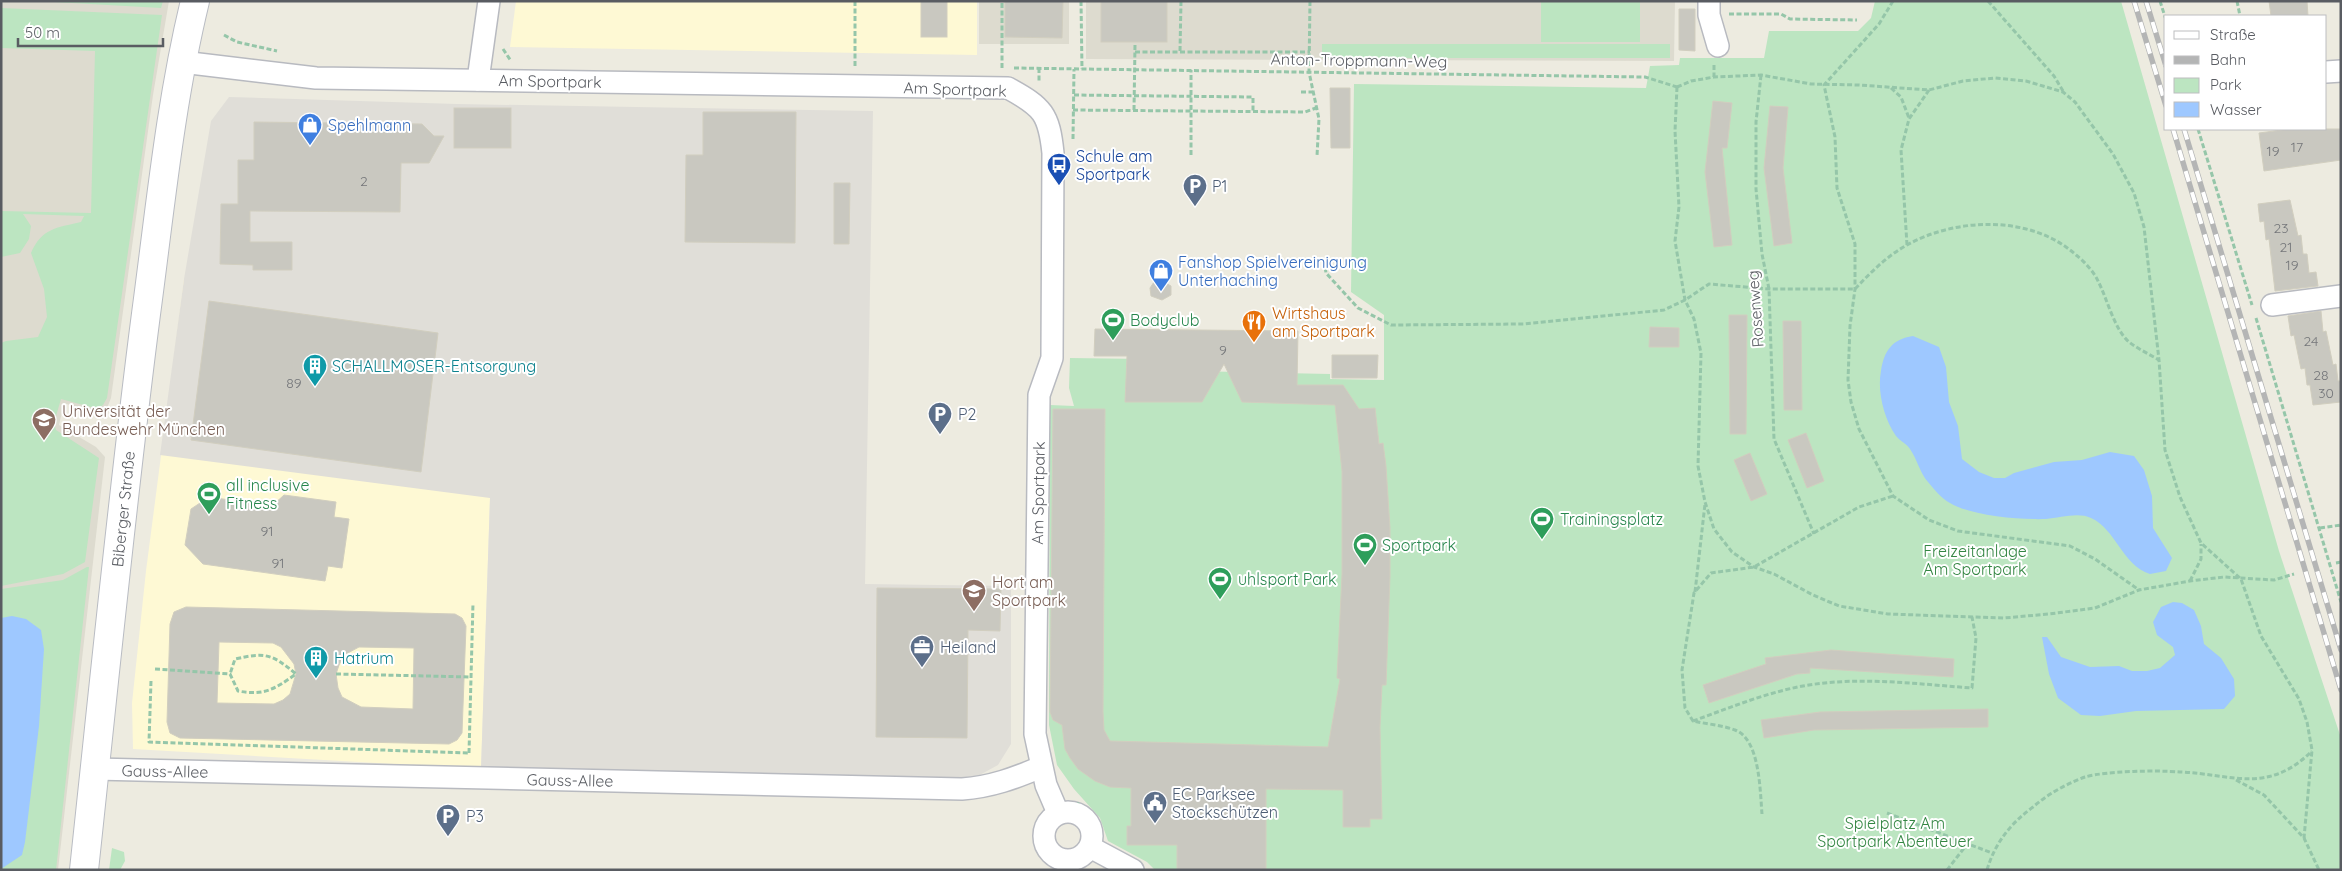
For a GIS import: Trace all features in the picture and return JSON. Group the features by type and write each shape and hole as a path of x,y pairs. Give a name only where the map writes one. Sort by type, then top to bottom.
{"main road":[{"name":"Biberger Straße","path":"84,870 132,423 166,159 182,62 195,1"}],"street":[{"path":"478,80 489,1"},
{"path":"1709,8 1718,46"},
{"name":"Am Sportpark","path":"182,62 316,78 1008,88 1032,100 1040,108 1050,128 1053,153 1052,358 1039,395 1035,734 1041,767 1058,814"},
{"path":"2327,72 2341,70"},
{"path":"2272,305 2341,296"},
{"name":"Gauss-Allee","path":"94,769 962,789 993,785 1041,767"},
{"path":"1097,841 1080,857 1070,860 1054,855 1046,846 1044,834 1048,822 1058,814 1070,811 1081,815 1090,824 1097,841 1133,870"}],"path":[{"path":"854,1 855,66"},
{"path":"1002,1 1002,68"},
{"path":"1081,1 1082,69"},
{"path":"1180,51 1181,1"},
{"path":"1310,1 1309,72 1319,119 1317,156"},
{"path":"1824,85 1880,24 1892,1"},
{"path":"1988,1 2054,76 2064,92 2092,123 2113,154 2134,193 2144,227 2159,360 2165,450 2180,498 2201,543 2241,580 2261,636 2299,699 2307,722 2312,750 2304,838"},
{"path":"2160,1 2164,15"},
{"path":"2237,1 2240,15"},
{"path":"1709,8 1781,14 1790,19 1857,20"},
{"path":"1134,110 1135,45"},
{"path":"1134,52 1310,52"},
{"name":"Anton-Troppmann-Weg","path":"1039,68 1645,77 1677,87"},
{"path":"1191,155 1192,70"},
{"path":"2064,92 2026,82 1995,78 1964,81 1929,90 1824,85 1761,75 1714,77 1691,81 1677,87 1675,131 1678,207 1675,241 1684,300 1694,319 1701,353 1698,466 1705,502 1714,529 1732,552 1754,567 1774,574 1839,606 1888,614 2013,617 2095,608 2139,590 2190,582 2224,577 2241,580 2274,580 2294,574"},
{"name":"Rosenweg","path":"1761,75 1756,122 1756,188 1762,254 1769,289 1774,439 1814,534"},
{"path":"1824,85 1836,137 1837,188 1855,244 1855,289 1850,326 1848,380 1851,402 1859,429 1893,496 1929,520 1958,531 2070,546 2095,559 2139,590"},
{"path":"1890,87 1901,97 1909,119"},
{"path":"1907,245 1901,150 1909,119 1929,90"},
{"path":"1302,92 1313,92"},
{"path":"1074,95 1253,97 1253,111"},
{"path":"1073,110 1305,112 1316,108"},
{"path":"2198,130 2341,602"},
{"path":"1324,260 1326,274 1358,308 1391,325 1524,324 1664,310 1709,284 1769,289 1855,289 1871,272 1907,245 1964,225 2016,226 2052,238 2076,254 2098,280 2109,309 2128,341 2159,360"},
{"path":"1694,592 1711,573 1754,567 1859,507 1893,496"},
{"path":"1705,502 1682,670 1685,708 1693,721 1736,730 1747,738 1754,755 1762,814"},
{"path":"2320,528 2341,526"},
{"path":"2190,582 2201,559 2201,543"},
{"path":"2336,563 2341,562"},
{"path":"151,681 149,742 469,753 473,603"},
{"path":"1693,721 1773,692 1805,685 1838,682 1881,682 1972,688 1976,638 1972,617"},
{"path":"253,655 276,657 296,674 275,689 254,694 238,691 230,674 235,659 253,655"},
{"path":"155,669 230,674"},
{"path":"336,674 471,677"},
{"path":"1986,870 1998,843 2017,819 2050,793 2086,777 2138,772 2181,772 2235,780 2275,775 2296,766 2312,750"},
{"path":"2235,780 2264,796 2304,838 2319,870"},
{"path":"1070,796 1097,822 1097,841"},
{"path":"1888,814 1992,853"},
{"path":"1947,870 1968,843"}],"shaded area":[{"name":"Universität der Bundeswehr München","path":"1,1 169,1 153,95 111,398 107,408 100,412 92,413 64,403 59,425 96,447 105,457 58,870 1,870"},
{"path":"516,1 977,1 977,55 510,47"},
{"path":"979,1 1069,1 1069,44 979,44"},
{"path":"1086,1 1675,1 1674,61 1086,59"},
{"path":"229,97 457,104 873,111 865,584 1011,586 1011,744 998,765 965,783 481,769 490,498 160,455 184,279 211,121"},
{"path":"184,279 490,498 481,769 133,749 132,703 146,571"}],"green space":[{"path":"36,1 163,1 161,8"},
{"path":"1541,1 1640,1 1640,42 1541,42"},
{"path":"1875,1 2121,1 2279,551 2341,738 2341,870 1155,870 1147,862 1108,841 1100,818 1074,789 1057,765 1049,725 1050,405 1074,406 1069,388 1070,358 1143,359 1146,370 1330,374 1330,379 1384,380 1384,315 1351,292 1354,84 1646,88 1650,66 1679,65 1680,58 1764,58 1769,31 1858,31 1871,18"},
{"path":"1,8 162,15 107,398 98,409 61,399 54,423 56,430 99,458 85,562 63,574 1,586 1,343 38,337 47,317 44,289 31,253 40,238 45,234 57,228 81,222 84,216 23,214 31,226 29,239 20,253 1,257 1,211 91,213 95,51 1,48"},
{"path":"1322,44 1670,44 1670,58 1322,58"},
{"path":"89,567 56,870 1,870 1,589 63,580"},
{"path":"112,848 124,852 125,861 120,870 109,870"}],"water":[{"path":"1913,336 1939,347 1946,367 1949,402 1958,426 1962,459 1979,472 1994,478 2005,478 2014,473 2054,462 2082,460 2110,452 2134,456 2144,470 2152,496 2153,528 2172,558 2166,571 2150,574 2140,569 2132,563 2100,523 2086,516 2075,515 2046,519 2011,518 1970,511 1947,501 1941,496 1925,478 1909,447 1898,438 1892,429 1882,405 1880,379 1884,358 1894,343"},
{"path":"2173,602 2182,603 2194,610 2201,626 2204,644 2221,658 2234,679 2235,696 2224,709 2136,711 2100,716 2081,715 2058,698 2049,674 2042,637 2047,637 2061,657 2090,667 2119,666 2132,671 2147,671 2160,668 2175,655 2173,647 2157,635 2153,622 2161,607"},
{"path":"12,616 26,619 41,630 44,649 39,726 25,842 22,855 1,869 1,618"}],"building":[{"path":"921,1 947,1 947,37 921,37"},
{"path":"1005,1 1063,1 1062,38 1005,37"},
{"path":"1101,1 1167,1 1167,42 1101,42"},
{"path":"2269,1 2307,1 2308,15 2271,15"},
{"path":"1679,9 1695,9 1695,51 1679,50"},
{"path":"1330,88 1350,88 1350,148 1331,148"},
{"path":"1713,101 1732,103 1727,148 1722,148 1732,245 1714,247 1705,172"},
{"path":"1770,106 1788,107 1783,168 1792,243 1774,246 1764,168"},
{"path":"454,108 511,108 511,148 454,148"},
{"path":"703,112 796,112 795,243 685,242 686,155 703,155"},
{"path":"254,122 422,124 434,136 444,136 429,163 401,163 400,212 250,211 250,242 292,242 292,270 253,270 253,265 220,264 221,204 238,204 238,160 254,160"},
{"path":"2341,129 2341,160 2264,171 2259,133 2282,130"},
{"path":"834,183 850,183 849,244 834,244"},
{"path":"2290,200 2298,236 2301,235 2303,254 2307,254 2309,273 2316,272 2318,286 2275,291 2269,239 2266,240 2264,221 2260,222 2258,204"},
{"name":"Fanshop Spielvereinigung Unterhaching","path":"1154,282 1164,282 1171,286 1171,295 1162,300 1151,296 1150,288"},
{"name":"SCHALLMOSER-Entsorgung","path":"209,301 438,333 421,472 191,440"},
{"path":"2321,311 2323,332 2326,331 2333,365 2336,364 2338,381 2341,381 2341,402 2313,405 2310,385 2307,385 2305,368 2301,369 2294,335 2291,336 2288,316"},
{"path":"1729,315 1747,315 1746,434 1730,434"},
{"path":"1783,321 1801,321 1802,410 1784,410"},
{"path":"1650,327 1679,328 1679,347 1649,347"},
{"path":"1095,329 1298,331 1297,385 1343,385 1359,409 1375,408 1379,444 1383,443 1386,466 1390,528 1390,576 1386,685 1382,685 1380,727 1382,819 1370,819 1370,827 1343,827 1343,790 1266,789 1266,870 1177,870 1177,845 1127,845 1127,826 1131,826 1131,788 1110,787 1095,781 1078,769 1065,749 1062,725 1053,720 1050,712 1053,409 1105,409 1103,712 1104,730 1110,741 1328,747 1340,679 1337,678 1342,575 1342,471 1335,405 1242,402 1224,364 1202,402 1125,402 1127,356 1094,356"},
{"path":"1332,355 1378,355 1377,378 1332,378"},
{"path":"1806,433 1824,481 1807,488 1788,440"},
{"path":"1750,453 1767,494 1751,501 1734,460"},
{"path":"284,495 336,502 334,517 349,519 342,568 328,566 325,581 203,564 185,545 191,509 209,497 272,506"},
{"name":"Heiland","path":"877,588 1001,589 1000,631 968,630 967,738 876,737"},
{"name":"Hatrium","path":"186,607 455,614 462,618 466,626 462,733 457,740 449,744 180,738 170,733 167,722 170,624 174,612","holes":["219,642 273,643 281,647 294,664 296,674 290,694 274,704 217,703","359,647 414,648 413,709 361,707 342,697 338,688 336,674 339,665 344,655"]},
{"path":"1831,650 1954,659 1953,677 1810,668 1810,673 1797,674 1709,703 1703,685 1766,664 1765,658"},
{"path":"1988,709 1988,727 1814,730 1764,738 1761,720 1820,712"}],"railway":[{"path":"2134,1 2164,99"},
{"path":"2146,1 2164,60"},
{"path":"2173,130 2341,690"},
{"path":"2184,130 2341,650"}],"place":[{"name":"Spehlmann","path":"310,146"},
{"name":"Schule am Sportpark","path":"1059,186"},
{"name":"P1","path":"1195,207"},
{"name":"Fanshop Spielvereinigung Unterhaching","path":"1161,292"},
{"name":"Bodyclub","path":"1113,341"},
{"name":"Wirtshaus am Sportpark","path":"1254,343"},
{"name":"SCHALLMOSER-Entsorgung","path":"315,387"},
{"name":"P2","path":"940,435"},
{"name":"Universität der Bundeswehr München","path":"44,441"},
{"name":"all inclusive Fitness","path":"209,515"},
{"name":"Trainingsplatz","path":"1542,540"},
{"name":"Sportpark","path":"1365,566"},
{"name":"uhlsport Park","path":"1220,600"},
{"name":"Hort am Sportpark","path":"974,612"},
{"name":"Heiland","path":"922,668"},
{"name":"Hatrium","path":"316,679"},
{"name":"EC Parksee Stockschützen","path":"1155,824"},
{"name":"P3","path":"448,837"}],"park label":[{"name":"Freizeitanlage Am Sportpark","path":"1975,560"},
{"name":"Spielplatz Am Sportpark Abenteuer","path":"1895,832"}]}
